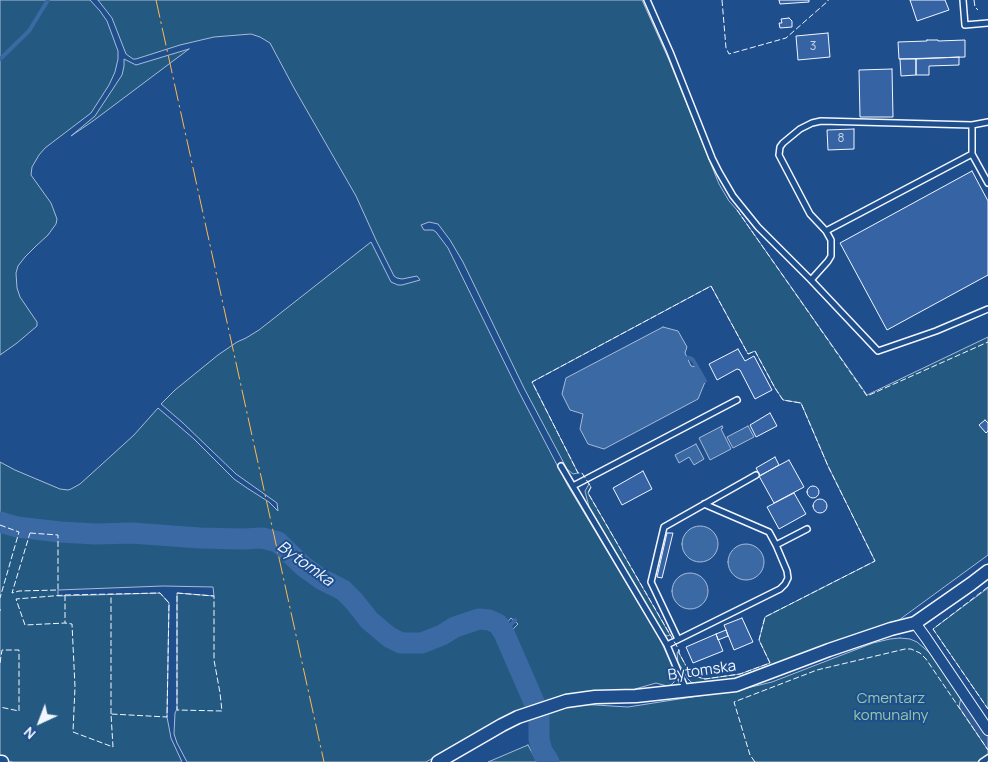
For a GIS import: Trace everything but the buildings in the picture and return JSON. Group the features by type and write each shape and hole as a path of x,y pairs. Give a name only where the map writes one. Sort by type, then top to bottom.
{"street":[{"name":"Bytomska","path":"438,762 518,717 566,701 636,696 736,685 829,650 891,629 915,624 988,571"},
{"path":"915,624 988,730"}],"lane":[{"path":"647,0 712,158 725,184 741,208 758,227 878,351 936,331 988,309"},
{"path":"963,0 965,25 988,23"},
{"path":"811,280 828,260 831,240 826,231 810,214 779,155 780,147 783,143 800,129 812,123 829,121 972,125 988,122"},
{"path":"972,125 972,154 988,182"},
{"path":"826,231 972,154"},
{"path":"573,486 737,400"},
{"path":"561,466 666,645 686,690"},
{"path":"678,639 651,582 664,527 756,475"},
{"path":"666,645 780,589 788,578 787,571 769,532 704,504"},
{"path":"776,545 807,529"},
{"path":"982,762 988,758"}],"green space":[{"path":"0,0 90,0 107,21 118,51 118,59 109,85 91,113 45,148 32,167 31,175 51,203 57,219 56,224 48,235 18,266 16,273 20,297 37,322 37,326 0,355"},
{"path":"98,0 642,0 669,60 719,184 729,201 867,395 988,337 988,555 899,620 858,634 750,677 695,684 691,682 678,662 677,653 679,650 691,675 705,679 740,674 770,663 759,640 765,617 875,561 828,466 801,403 783,400 755,351 748,354 711,286 532,382 578,473 573,474 567,469 524,388 463,262 438,224 429,222 421,225 424,230 436,232 448,248 568,486 660,639 675,673 674,682 671,685 667,686 656,683 621,693 541,705 532,689 511,638 511,631 518,624 511,618 504,626 499,619 478,614 419,639 394,637 378,624 351,593 324,577 291,550 278,534 266,529 261,530 250,538 130,531 58,531 19,526 0,520 0,462 60,489 71,489 80,484 134,435 158,408 194,439 234,479 269,502 278,511 277,503 236,474 161,404 218,355 259,330 371,242 391,282 402,285 420,280 417,276 402,279 394,276 356,196 270,43 251,34 214,37 133,59 126,54 112,18"},
{"path":"189,49 71,136 95,116 122,75 124,59 136,65"},
{"path":"589,484 591,487 588,493 670,635 667,636 662,633 589,507 585,491"},
{"path":"0,524 58,535 178,537 220,542 262,543 277,547 315,583 343,598 359,619 373,633 398,647 419,648 483,624 493,628 500,636 509,661 532,705 495,722 426,762 187,762 174,734 175,713 177,709 177,593 214,596 213,587 163,586 58,590 58,596 160,593 169,603 167,717 171,738 182,762 13,762 0,759"},
{"name":"Cmentarz komunalny","path":"988,588 988,709 933,629"},
{"path":"900,638 917,642 931,654 961,697 960,707 988,750 988,762 552,762 542,738 543,715 557,709 579,704 628,707 743,689 772,682 873,643"},
{"path":"528,745 537,762 488,762"}],"shaded area":[{"path":"663,327 678,331 687,347 685,353 691,366 697,367 705,382 698,399 604,449 588,444 580,429 583,414 570,410 562,394 566,378"},
{"path":"722,426 723,428 721,429 731,449 710,460 699,438"},
{"path":"748,426 754,437 733,448 727,437"},
{"path":"696,444 704,459 694,465 689,457 679,463 675,455"},
{"path":"700,526 712,532 718,544 712,556 700,562 688,556 682,544 688,532"},
{"path":"746,544 758,550 764,562 758,574 746,580 734,574 728,562 734,550"},
{"path":"690,573 703,578 708,591 703,604 690,609 677,604 672,591 677,578"},
{"path":"961,697 988,736 988,750 959,707"}],"waterway":[{"path":"0,59 29,31 48,0"},
{"path":"687,358 693,360 705,381"},
{"name":"Bytomka","path":"0,522 17,527 60,532 95,534 131,533 200,538 262,538 278,542 303,566 321,579 343,590 369,620 389,637 401,643 422,643 442,635 455,627 479,619 489,620 498,624 504,633 534,702"},
{"path":"504,633 515,620"},
{"name":"Bytomka","path":"539,715 539,739 542,751 549,762"}],"fence":[{"path":"722,0 726,48 729,54 786,38 828,0"},
{"path":"974,0 975,7 978,10"},
{"path":"737,210 867,396 988,342"},
{"path":"711,286 748,354 755,351 783,400 801,403 828,466 875,561 765,617 759,640 770,663 740,674 705,679 691,675 679,650 588,493 591,487 582,473 578,473 532,382 711,286"},
{"path":"0,525 19,532 0,598"},
{"path":"30,533 58,535 58,590 19,591 12,593 30,533"},
{"path":"988,587 933,629 988,709"},
{"path":"65,595 160,593 169,603 167,717 111,714 113,747 73,732 75,687 72,624 65,623"},
{"path":"177,593 214,596 214,660 222,711 177,710 177,593"},
{"path":"111,594 111,714"},
{"path":"65,595 65,623 25,625 16,599 65,595"},
{"path":"755,762 750,755 734,702 817,670 905,649 911,649 920,653 926,659 988,750"},
{"path":"0,663 2,650 19,650 19,711 0,707"}],"power":[{"path":"156,0 324,762"}]}
